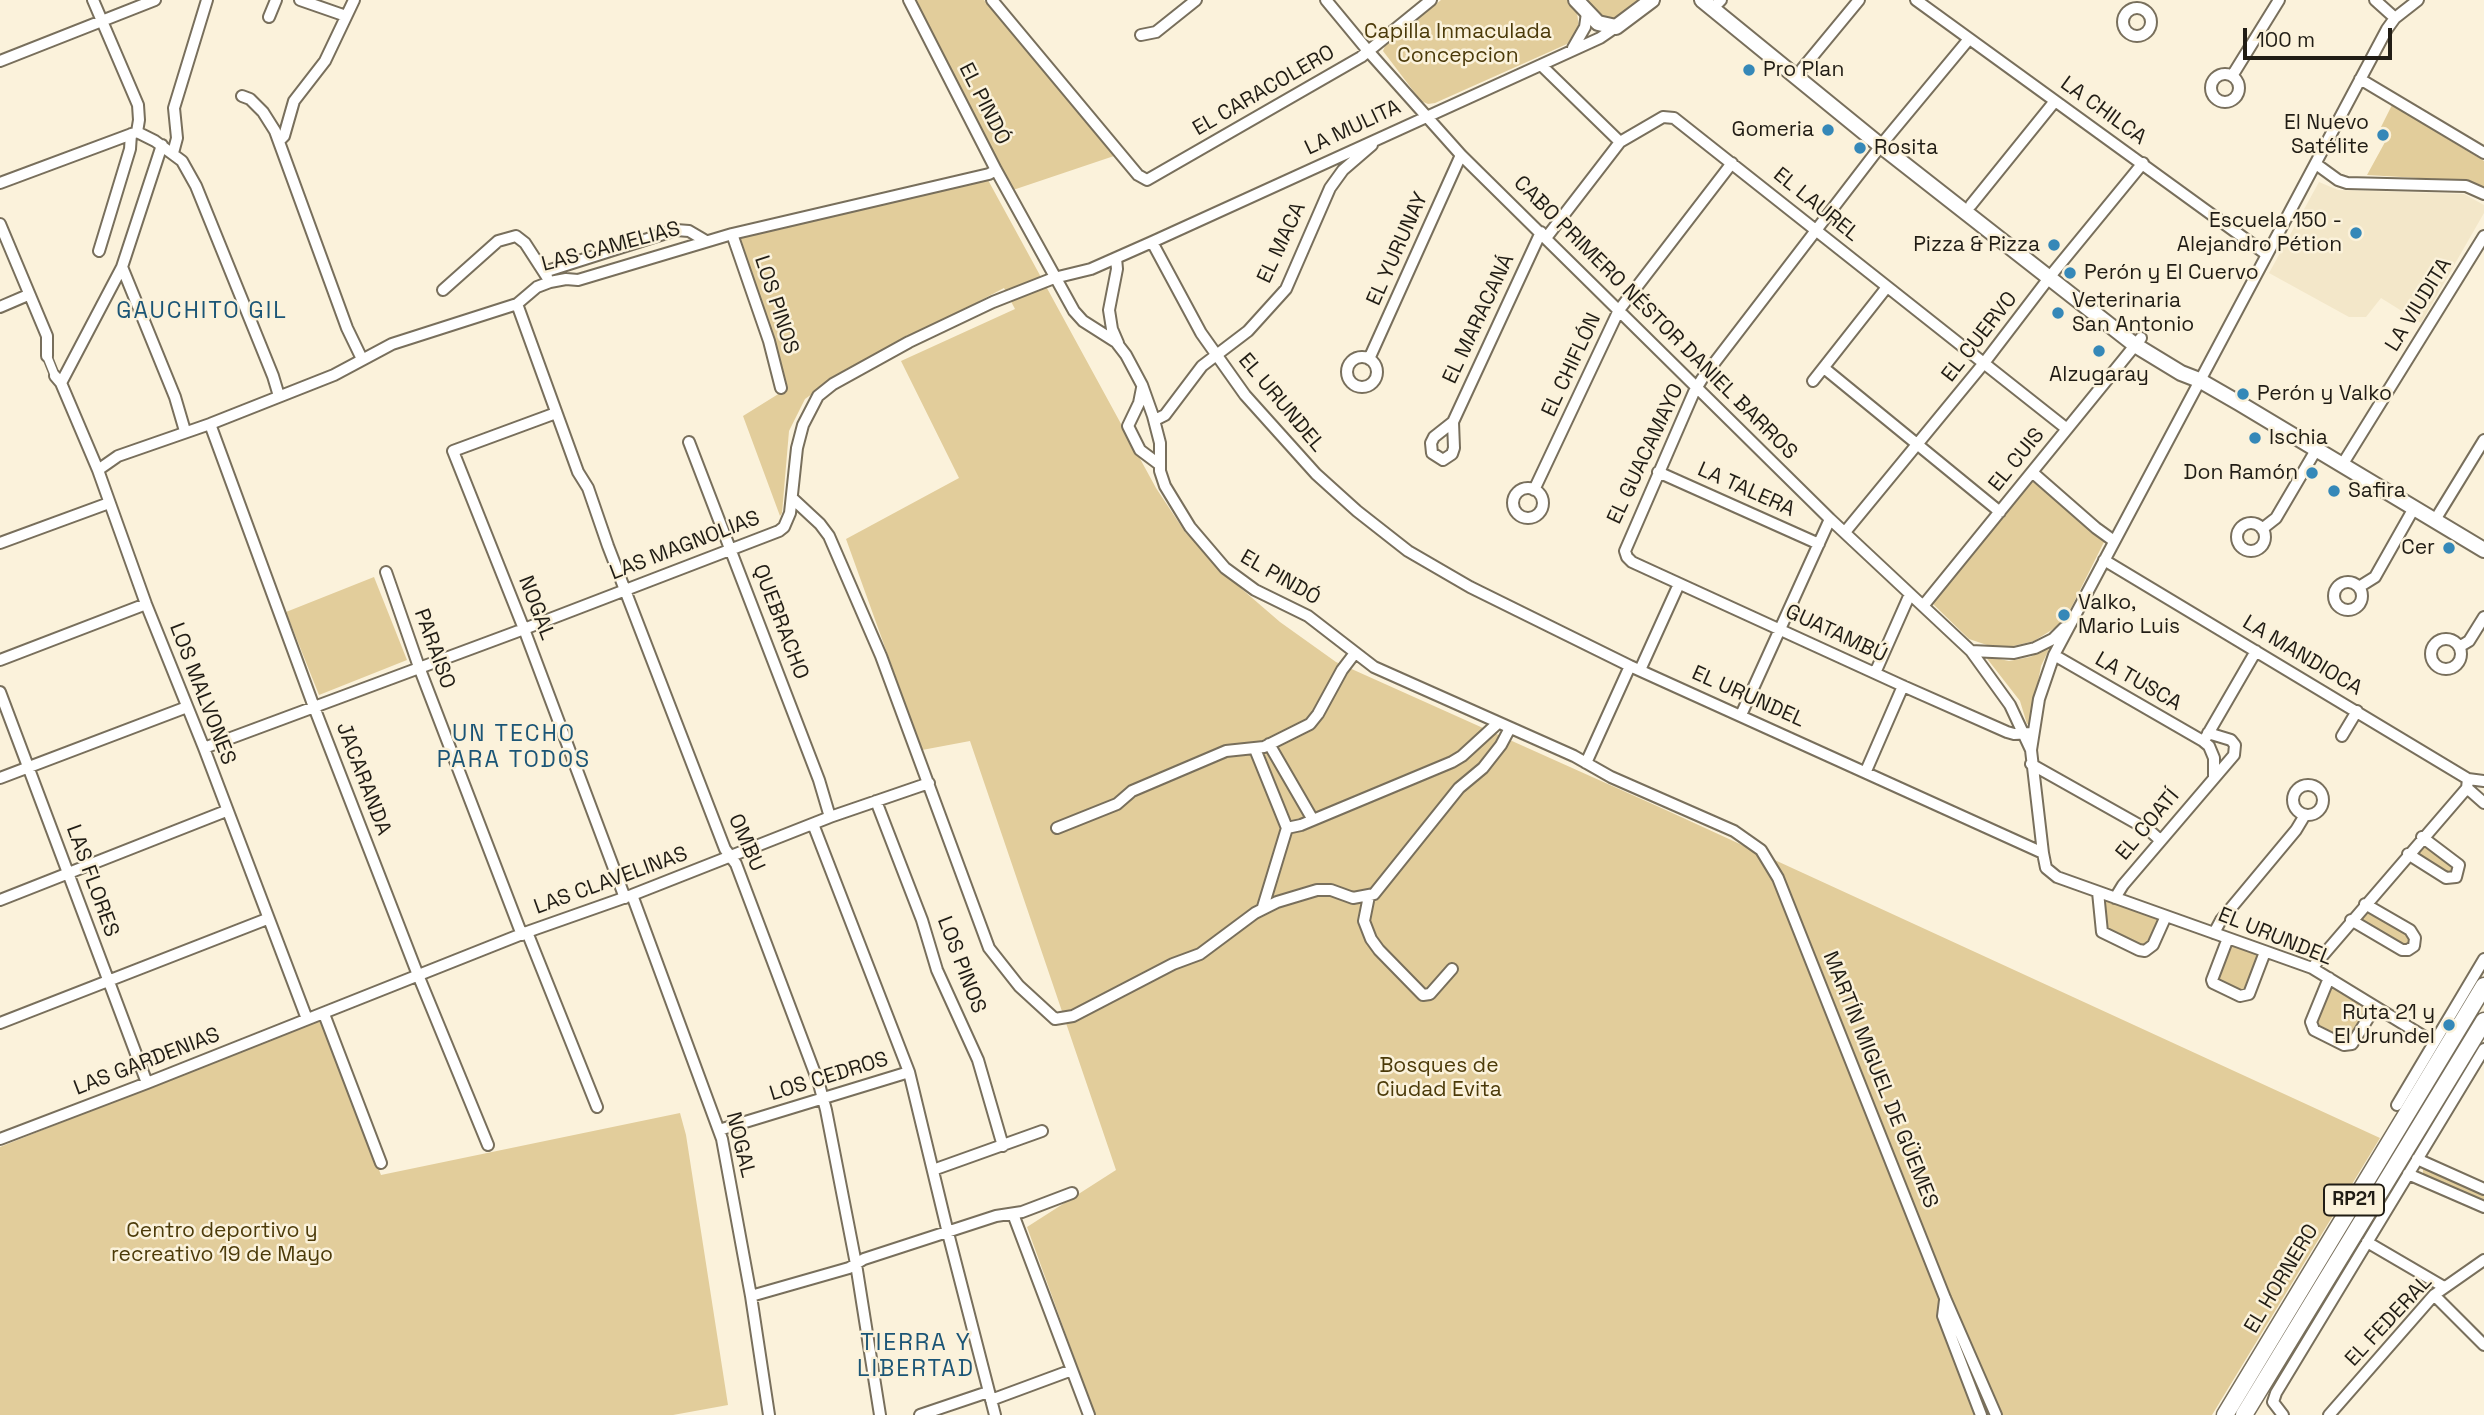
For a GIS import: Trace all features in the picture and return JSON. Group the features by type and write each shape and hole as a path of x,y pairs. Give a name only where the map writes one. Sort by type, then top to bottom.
{"main road":[{"path":"1582,5 1598,23 1616,27 1652,0"},
{"path":"1702,0 2181,373 2199,380 2484,550"},
{"path":"1717,1 1802,69 1884,142 1971,205 2052,275"},
{"name":"EL HORNERO","path":"2225,1415 2484,986"},
{"name":"EL HORNERO","path":"2245,1415 2484,1021"}],"street":[{"path":"58,379 122,267 146,138 139,120 138,105 93,0"},
{"path":"0,61 155,0"},
{"path":"173,153 177,138 174,108 207,0"},
{"path":"270,17 276,0"},
{"path":"300,0 346,16"},
{"path":"279,141 284,136 294,101 325,61 354,0"},
{"name":"EL PINDÓ","path":"909,0 1054,278 1078,317 1119,346 1142,386 1155,420 1165,486 1183,517 1225,568 1255,590 1308,616 1355,653 1390,675 1734,831 1761,850 1778,878"},
{"name":"EL CARACOLERO","path":"992,0 1143,180 1369,52 1431,0"},
{"path":"1141,35 1156,32 1196,0"},
{"name":"CABO PRIMERO NÉSTOR DANIEL BARROS","path":"1326,0 1461,155 1830,519 1971,651 2029,733"},
{"path":"1802,69 1859,0"},
{"name":"LA CHILCA","path":"1916,0 2266,254"},
{"path":"2144,10 2151,0"},
{"path":"2232,76 2279,0"},
{"path":"2375,0 2395,18"},
{"path":"2043,853 2029,733 2042,685 2054,655 2387,29 2395,18 2418,0"},
{"path":"1571,51 1585,27 1582,5"},
{"name":"LA MULITA","path":"1152,243 1600,38 1616,27"},
{"name":"EL GUACAMAYO","path":"1627,557 1626,544 1698,386 1884,142 1969,39"},
{"path":"1541,65 1620,142"},
{"path":"2360,79 2484,153"},
{"path":"243,96 263,112 279,141 347,328 362,359"},
{"path":"1971,205 2055,101"},
{"name":"EL LAUREL","path":"1620,142 1658,119 1674,118 2067,429"},
{"name":"EL MACA","path":"1155,420 1165,415 1202,366 1248,331 1286,289 1330,188 1343,170 1382,136"},
{"path":"99,251 130,149 146,138"},
{"path":"0,183 146,138 173,153 182,161 196,186 279,396"},
{"name":"EL MARACANÁ","path":"1452,422 1543,235 1620,142"},
{"name":"EL YURUNAY","path":"1370,359 1461,155"},
{"name":"EL CHIFLÓN","path":"1534,489 1619,310 1732,163"},
{"name":"EL CUERVO","path":"1845,532 2143,163"},
{"path":"2316,164 2338,180 2347,183 2466,186 2484,194"},
{"name":"LAS CAMELIAS","path":"98,470 118,456 210,424 334,375 392,344 517,304 547,277 578,280 732,234 989,174 996,170"},
{"path":"0,224 47,335 47,356 58,379"},
{"path":"443,290 498,241 516,236 525,243 547,277 676,230 689,231 706,241"},
{"name":"LOS PINOS","path":"732,234 769,341 781,388"},
{"name":"LA VIUDITA","path":"2342,465 2484,236"},
{"name":"LAS MAGNOLIAS","path":"204,748 524,629 784,527 790,513 797,448 803,425 810,408 824,390 909,342 993,302 1054,278 1081,272 1152,243"},
{"name":"EL URUNDEL","path":"1152,243 1217,357 1239,387 1316,474 1408,551 1470,587 1635,668 2043,853 2046,867 2051,873 2312,968 2434,1042"},
{"path":"1116,258 1117,269 1109,310 1112,329 1119,346"},
{"path":"122,267 185,431"},
{"path":"1813,381 1887,287"},
{"path":"0,307 28,295"},
{"name":"OMBU","path":"517,304 578,472 588,488 725,849 736,864 823,1099 856,1264 880,1415"},
{"name":"EL CUIS","path":"1923,606 2138,342"},
{"path":"1824,368 2000,512"},
{"name":"LOS MALVONES","path":"58,379 98,470 146,604 307,1019"},
{"path":"1142,386 1141,396 1128,426 1140,450 1160,465"},
{"name":"NOGAL","path":"556,413 453,451 719,1130 751,1296 769,1415"},
{"name":"JACARANDA","path":"210,424 314,707 488,1145"},
{"path":"2435,520 2484,440"},
{"name":"QUEBRACHO","path":"689,442 819,780 830,817"},
{"path":"2262,529 2276,518 2316,450"},
{"name":"LA TALERA","path":"1658,472 1819,544"},
{"path":"2032,472 2114,541"},
{"path":"792,499 820,524 829,536 881,656 989,948 1018,986 1055,1019 1073,1016 1173,964 1199,954 1263,907 1317,890 1331,890 1353,898 1369,897 1383,886 1463,783 1483,768 1502,745 1510,728"},
{"path":"0,543 109,503"},
{"path":"2359,587 2375,577 2414,508"},
{"path":"1741,715 1830,519"},
{"name":"GUATAMBÚ","path":"1627,557 1679,584 1903,687 2007,732 2029,733"},
{"name":"LA MANDIOCA","path":"2104,560 2357,711 2467,783 2484,803"},
{"name":"PARAISO","path":"386,572 419,667 524,933 597,1107"},
{"path":"1586,763 1679,584"},
{"path":"1875,673 1910,594"},
{"path":"0,660 146,604"},
{"path":"2459,647 2469,641 2484,617"},
{"path":"1971,651 2014,653 2035,648 2053,639 2069,623"},
{"path":"2214,778 2214,758 2206,737 2256,651"},
{"path":"1056,828 1117,804 1132,791 1226,751 1255,749 1314,720 1342,670 1355,653"},
{"name":"LA TUSCA","path":"2054,655 2206,737"},
{"path":"1866,771 1903,687"},
{"name":"LAS FLORES","path":"0,692 147,1083"},
{"path":"0,779 187,707"},
{"path":"2342,736 2357,711"},
{"path":"1287,828 1313,820 1452,762 1498,723"},
{"name":"EL COATÍ","path":"2115,898 2236,750 2231,740 2206,737"},
{"path":"1269,744 1313,820"},
{"path":"1255,749 1287,828 1263,907"},
{"path":"2031,764 2150,831 2160,840"},
{"name":"LA MANDIOCA","path":"2467,783 2483,781"},
{"name":"LAS CLAVELINAS","path":"307,1019 524,933 731,857 830,817 929,783"},
{"path":"2312,968 2467,783"},
{"name":"LOS PINOS","path":"876,802 922,920 937,970 978,1060 1003,1146"},
{"path":"0,900 226,811"},
{"path":"2214,933 2221,920 2296,830 2305,814"},
{"path":"813,824 909,1072 995,1415"},
{"path":"2408,854 2446,878 2456,877 2459,865 2423,837"},
{"name":"MARTÍN MIGUEL DE GÜEMES","path":"1778,878 1945,1298 1996,1415"},
{"path":"2098,892 2102,932 2139,950 2145,951 2153,945 2166,916"},
{"path":"1369,897 1364,921 1371,939 1378,950 1423,995 1430,994 1452,969"},
{"path":"2351,920 2402,950 2409,950 2414,946 2416,938 2410,930 2365,904"},
{"path":"0,1023 267,919"},
{"path":"2228,938 2212,980 2239,996 2249,994 2265,952"},
{"path":"2397,1105 2484,959"},
{"path":"2329,978 2311,1022 2314,1030 2344,1045 2352,1044 2375,1007"},
{"path":"324,1014 381,1163"},
{"name":"LAS GARDENIAS","path":"0,1139 307,1019"},
{"path":"2283,1415 2273,1402 2276,1393 2484,1049"},
{"name":"LOS CEDROS","path":"719,1130 909,1072"},
{"path":"933,1170 1042,1131"},
{"path":"2417,1160 2484,1189"},
{"path":"2409,1174 2484,1207"},
{"path":"751,1296 1072,1193"},
{"path":"1013,1214 1089,1415"},
{"path":"2367,1242 2444,1287"},
{"name":"EL FEDERAL","path":"2329,1415 2434,1296 2484,1260"},
{"path":"2434,1296 2484,1345"},
{"name":"MARTÍN MIGUEL DE GÜEMES","path":"1945,1298 1943,1316 1981,1415"},
{"path":"920,1415 1072,1370"}],"shaded area":[{"name":"Escuela 150 - Alejandro Pétion","path":"2319,182 2338,190 2464,194 2484,205 2484,213 2421,323 2381,298 2366,317 2349,317 2269,273"}],"green space":[{"path":"916,0 984,0 1114,156 1013,190"},
{"name":"Capilla Inmaculada Concepcion","path":"1441,0 1567,0 1577,13 1579,27 1567,44 1428,104 1421,101 1383,51 1385,46"},
{"path":"1589,0 1641,0 1616,19 1607,19 1599,17 1588,4"},
{"path":"2392,105 2484,161 2484,188 2470,181 2367,175 2390,133 2381,127"},
{"name":"Bosques de Ciudad Evita","path":"984,177 1156,488 1185,532 1229,578 1280,622 1336,662 1668,811 2380,1138 2212,1415 1095,1415 1027,1227 1116,1170 970,741 922,750 846,539 959,478 901,361 1015,309 1004,288 837,376 805,399 789,431 780,516 743,416 788,388 740,240 744,236"},
{"path":"2032,481 2104,542 2068,614 2058,626 2034,641 2009,647 1987,645 1969,639 1933,604"},
{"path":"374,577 407,660 319,695 286,612"},
{"path":"2050,647 2041,666 2030,724 2027,724 2020,701 1985,656 2009,661 2030,657"},
{"path":"2423,843 2455,863 2454,872 2450,874 2416,853"},
{"path":"2106,899 2160,918 2150,943 2142,946 2107,932 2103,926 2103,902"},
{"path":"2366,908 2409,934 2412,941 2404,946 2358,917"},
{"path":"2232,943 2259,955 2247,988 2242,991 2219,979"},
{"path":"2333,985 2368,1006 2352,1036 2336,1037 2319,1028 2317,1022"},
{"name":"Centro deportivo y recreativo 19 de Mayo","path":"321,1019 381,1175 680,1113 686,1135 728,1405 673,1415 0,1415 0,1147"},
{"path":"2423,1169 2484,1193 2484,1202 2423,1174"}],"place":[{"name":"Pro Plan","path":"1749,70"},
{"name":"Gomeria","path":"1828,130"},
{"name":"El Nuevo Satélite","path":"2383,135"},
{"name":"Rosita","path":"1860,148"},
{"name":"Escuela 150 - Alejandro Pétion","path":"2356,233"},
{"name":"Pizza & Pizza","path":"2054,245"},
{"name":"Perón y El Cuervo","path":"2070,273"},
{"name":"Veterinaria San Antonio","path":"2058,313"},
{"name":"Alzugaray","path":"2099,351"},
{"name":"Perón y Valko","path":"2243,394"},
{"name":"Ischia","path":"2255,438"},
{"name":"Don Ramón","path":"2312,473"},
{"name":"Safira","path":"2334,491"},
{"name":"Cer","path":"2449,548"},
{"name":"Valko, Mario Luis","path":"2064,615"},
{"name":"Ruta 21 y El Urundel","path":"2449,1025"}],"district":[{"name":"GAUCHITO GIL","path":"202,312"},
{"name":"UN TECHO PARA TODOS","path":"514,748"},
{"name":"TIERRA Y LIBERTAD","path":"916,1357"}]}
